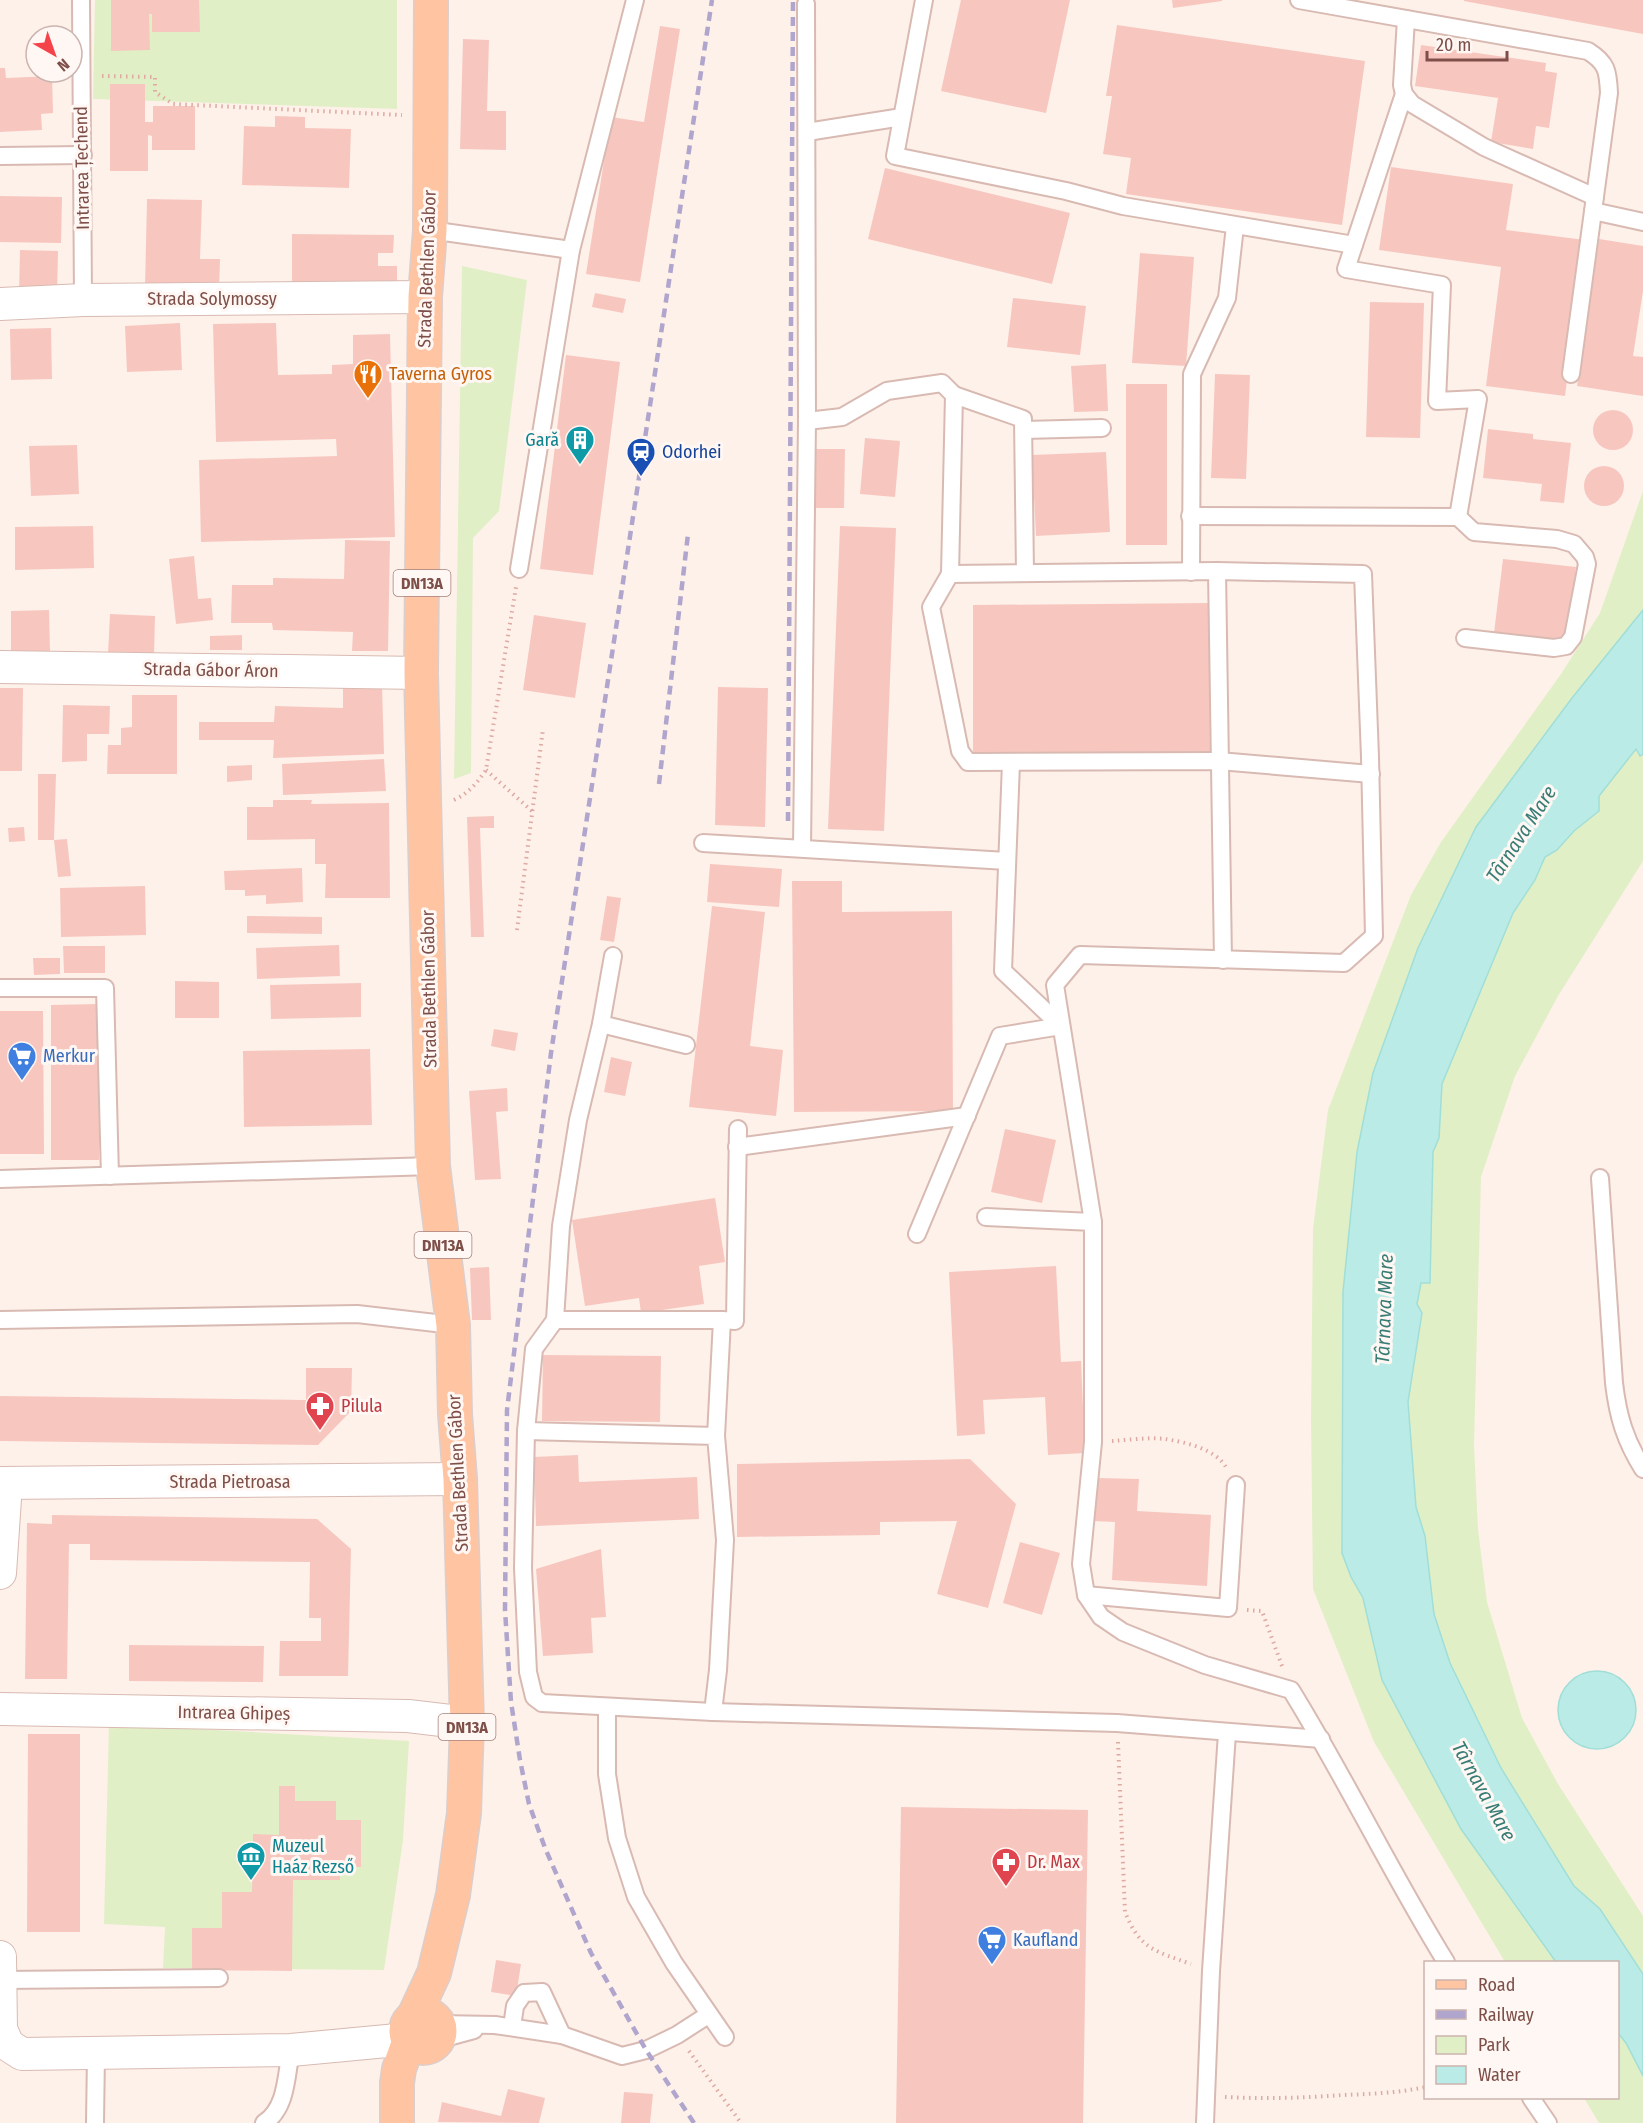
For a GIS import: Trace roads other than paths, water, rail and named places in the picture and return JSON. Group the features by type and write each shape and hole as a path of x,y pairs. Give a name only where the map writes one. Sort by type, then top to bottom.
{"main road":[{"name":"Strada Bethlen Gábor","path":"423,2031 453,1895 464,1813 467,1723 453,1324 433,1167 421,673 425,297 430,230 431,0"},
{"name":"DN13A","path":"399,2123 422,2075 423,2031"}],"street":[{"name":"Strada Solymossy","path":"0,304 83,300 425,297"},
{"name":"Strada Gábor Áron","path":"0,667 421,673"},
{"name":"Strada Pietroasa","path":"3,1484 460,1479"},
{"path":"0,1573 3,1484"},
{"name":"Intrarea Ghipeș","path":"0,1709 408,1716 467,1723"},
{"path":"0,1957 0,2008 3,2037 8,2045 22,2054 291,2050 357,2044 423,2031"}],"lane":[{"name":"Intrarea Țechend","path":"81,0 83,300"},
{"path":"519,569 571,250 635,0"},
{"path":"924,0 895,156 1066,191 1123,206 1354,245"},
{"path":"1299,0 1588,51 1606,68 1609,93 1571,374"},
{"path":"802,848 807,421 806,4"},
{"path":"1406,19 1402,85 1404,94 1412,104 1484,147 1594,204 1643,222"},
{"path":"1404,94 1346,270 1442,285 1437,401 1478,399 1458,518"},
{"path":"807,132 902,117"},
{"path":"0,156 83,155"},
{"path":"1191,572 1192,374 1227,298 1235,226"},
{"path":"430,230 571,250"},
{"path":"807,421 842,417 887,391 942,383 954,395 1023,419 1025,573"},
{"path":"954,395 950,574 931,607 960,751 968,762 1219,761 1371,774"},
{"path":"1024,430 1102,428"},
{"path":"1190,516 1458,518 1474,532 1557,539 1574,544 1585,557 1587,564 1573,637 1566,646 1554,648 1465,638"},
{"path":"950,574 1191,572 1363,574 1371,774 1374,936 1344,963 1080,955 1054,985 1093,1222 1092,1442 1081,1564 1086,1595 1101,1617 1123,1632 1205,1665 1291,1689 1424,1927 1445,1961"},
{"path":"1217,572 1223,960"},
{"path":"1011,763 1003,971 1061,1026"},
{"path":"703,843 1007,861"},
{"path":"613,956 601,1024 578,1120 561,1226 555,1320 534,1349 526,1431 523,1568 528,1672 534,1697 542,1703 607,1707 1117,1723 1321,1739"},
{"path":"0,988 105,988 110,1176"},
{"path":"601,1024 686,1045"},
{"path":"917,1234 1000,1036 1061,1026"},
{"path":"737,1147 967,1116"},
{"path":"555,1320 735,1321 738,1130"},
{"path":"0,1179 433,1167"},
{"path":"1600,1178 1617,1411 1623,1431 1643,1469"},
{"path":"986,1217 1093,1222"},
{"path":"0,1320 357,1314 453,1324"},
{"path":"713,1712 725,1540 716,1436 722,1320"},
{"path":"526,1431 716,1436"},
{"path":"1086,1595 1228,1608 1236,1485"},
{"path":"607,1707 608,1774 617,1838 636,1897 674,1963 725,2037"},
{"path":"1206,2123 1211,1971 1227,1733"},
{"path":"0,1980 219,1978"},
{"path":"504,2026 524,1993 542,1992 562,2035"},
{"path":"423,2031 504,2026 562,2035 622,2056 646,2050 677,2035 708,2015"},
{"path":"264,2123 274,2116 281,2105 291,2050"},
{"path":"95,2123 96,2053"},
{"path":"1532,2099 1548,2123"}],"water":[{"name":"Târnava Mare","path":"1643,610 1643,754 1640,756 1636,749 1599,796 1599,811 1574,831 1557,850 1545,857 1535,880 1513,913 1442,1084 1439,1138 1433,1152 1430,1283 1421,1283 1417,1304 1422,1313 1408,1402 1416,1507 1425,1536 1434,1614 1450,1663 1501,1768 1574,1886 1600,1909 1643,1974 1643,2076 1619,2034 1619,1961 1555,1961 1461,1829 1382,1680 1363,1598 1351,1577 1342,1553 1343,1292 1357,1152 1373,1073 1418,948 1476,827 1572,698"},
{"path":"1597,1671 1612,1674 1624,1683 1633,1695 1636,1710 1633,1725 1624,1737 1612,1746 1597,1749 1582,1746 1570,1737 1561,1725 1558,1710 1561,1695 1570,1683 1582,1674"}],"railway":[{"path":"694,2123 646,2050 591,1953 545,1848 529,1804 520,1760 511,1702 505,1610 507,1410 551,1053 712,0"},
{"path":"788,821 793,0"},
{"path":"659,784 688,534"}],"place":[{"name":"Taverna Gyros","path":"368,400"},
{"name":"Gară","path":"580,466"},
{"name":"Odorhei","path":"641,478"},
{"name":"Merkur","path":"22,1082"},
{"name":"Pilula","path":"320,1432"},
{"name":"Muzeul Haáz Rezső","path":"251,1882"},
{"name":"Dr. Max","path":"1006,1888"},
{"name":"Kaufland","path":"992,1966"}]}
